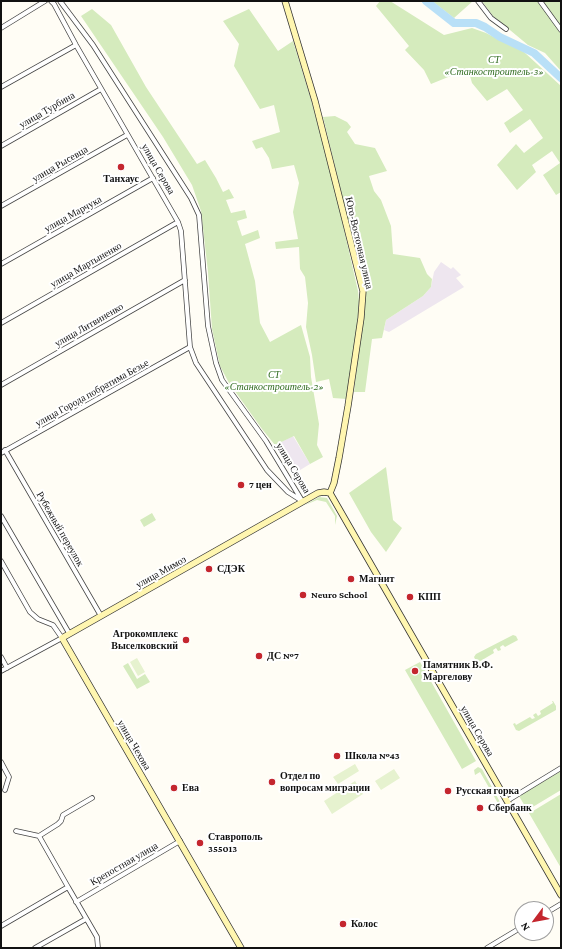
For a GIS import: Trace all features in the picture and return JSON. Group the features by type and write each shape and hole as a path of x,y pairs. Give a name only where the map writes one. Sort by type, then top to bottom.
{"street":[{"name":"улица Серова","path":"51,1 178,222 181,231 190,347 196,363 267,470 288,492 302,501"},
{"name":"улица Серова","path":"60,1 93,45 191,198 199,215 208,326 216,363 222,380 266,441 302,501"},
{"name":"Юго-Восточная улица","path":"285,1 315,101 363,291 361,318 348,406 334,483 330,493"},
{"path":"478,1 491,18 506,29"},
{"path":"540,1 561,30"},
{"path":"1,28 44,2"},
{"path":"1,87 76,45"},
{"name":"улица Турбина","path":"1,146 101,89"},
{"name":"улица Рысевца","path":"1,206 127,135"},
{"name":"улица Марчука","path":"1,264 152,178"},
{"name":"улица Мартыненко","path":"1,323 178,222"},
{"name":"улица Литвиненко","path":"1,385 185,280"},
{"name":"улица Города побратима Безье","path":"3,452 190,347"},
{"name":"Рубежный переулок","path":"3,452 101,616"},
{"name":"улица Мимоз","path":"1,671 188,567 302,501 318,493 330,493"},
{"name":"улица Серова","path":"330,493 561,895"},
{"path":"1,516 69,633"},
{"name":"улица Чехова","path":"1,562 30,612 38,619 53,625 62,638 241,948"},
{"path":"1,657 7,668"},
{"path":"1,762 9,777 5,790"},
{"path":"507,801 561,768"},
{"path":"16,831 39,836 58,824 64,816 92,798"},
{"path":"39,836 97,937 98,948"},
{"name":"Крепостная улица","path":"76,902 180,841"},
{"path":"1,926 68,887"},
{"path":"35,948 86,919"},
{"path":"487,948 514,932"}],"shaded area":[{"path":"441,262 451,269 453,267 461,275 456,278 464,287 389,332 384,330 386,320 423,296 431,287 434,272"},
{"path":"293,436 310,464 292,475 275,445"}],"green space":[{"name":"СТ «Станкостроитель-3»","path":"380,1 390,1 444,35 472,28 486,33 524,52 561,86 561,192 556,195 543,175 560,163 552,151 532,165 536,172 517,190 497,165 516,144 524,153 543,138 530,119 510,133 504,123 523,110 507,89 487,101 472,83 468,69 431,84 424,70 405,50 409,46 376,6"},
{"path":"432,1 473,1 454,18"},
{"path":"482,1 561,1 561,71 545,53 528,45 493,16"},
{"name":"СТ «Станкостроитель-2»","path":"92,9 111,25 146,87 197,164 205,160 223,192 229,189 234,198 226,200 231,213 245,210 247,218 237,221 242,236 258,230 260,238 245,244 255,281 260,323 270,342 301,325 310,357 311,377 319,424 317,445 323,457 310,464 294,436 275,445 229,383 220,366 212,329 208,272 201,211 192,185 163,137 81,16"},
{"path":"249,9 278,51 293,41 312,103 333,181 359,301 347,399 333,398 329,379 316,382 306,327 308,303 305,277 300,269 299,247 276,249 275,242 298,239 293,212 299,183 294,165 272,169 269,158 262,147 256,149 252,141 280,132 274,105 260,109 234,66 239,44 223,21"},
{"path":"335,116 347,122 351,127 347,132 355,144 375,148 387,171 369,176 374,191 381,200 391,226 393,254 420,258 427,274 432,279 431,287 423,296 386,320 382,338 372,339 365,392 354,392 363,321 358,262 323,117"},
{"path":"386,467 393,520 402,528 386,552 371,532 349,493"},
{"path":"319,497 327,498 337,516 335,525 335,516 326,502 317,500 305,505"},
{"path":"152,513 156,520 144,527 140,520"},
{"path":"513,635 516,636 518,640 505,647 503,645 500,647 501,650 498,651 496,648 493,650 494,653 477,663 474,657 476,654"},
{"path":"137,658 145,672 138,676 130,662"},
{"path":"420,662 476,761 462,769 405,670"},
{"path":"128,663 137,679 145,674 150,682 137,689 123,666"},
{"path":"552,701 556,706 556,710 519,731 516,730 513,724 515,723 516,725 530,717 532,719 535,718 533,715 536,713 538,716 541,714 540,711 553,703"},
{"path":"355,764 359,771 338,784 333,777"},
{"path":"478,767 482,769 501,804 499,805 480,772 475,775 474,770"},
{"path":"394,769 400,778 381,790 375,781"},
{"path":"561,771 561,790 531,808 533,811 561,794 561,868 519,796"},
{"path":"355,781 363,794 332,814 324,801"}],"waterway":[{"path":"426,1 454,23 476,23 500,37 534,53 561,78"}],"place":[{"name":"Танхаус","path":"121,167"},
{"name":"7 цен","path":"241,485"},
{"name":"СДЭК","path":"209,569"},
{"name":"Магнит","path":"351,579"},
{"name":"Neuro School","path":"303,595"},
{"name":"КПП","path":"410,597"},
{"name":"Агрокомплекс Выселковский","path":"186,640"},
{"name":"ДС №7","path":"259,656"},
{"name":"Памятник В.Ф. Маргелову","path":"415,671"},
{"name":"Школа №43","path":"337,756"},
{"name":"Отдел по вопросам миграции","path":"272,782"},
{"name":"Ева","path":"174,788"},
{"name":"Русская горка","path":"448,791"},
{"name":"Сбербанк","path":"480,808"},
{"name":"Ставрополь 355013","path":"200,843"},
{"name":"Колос","path":"343,924"}]}
